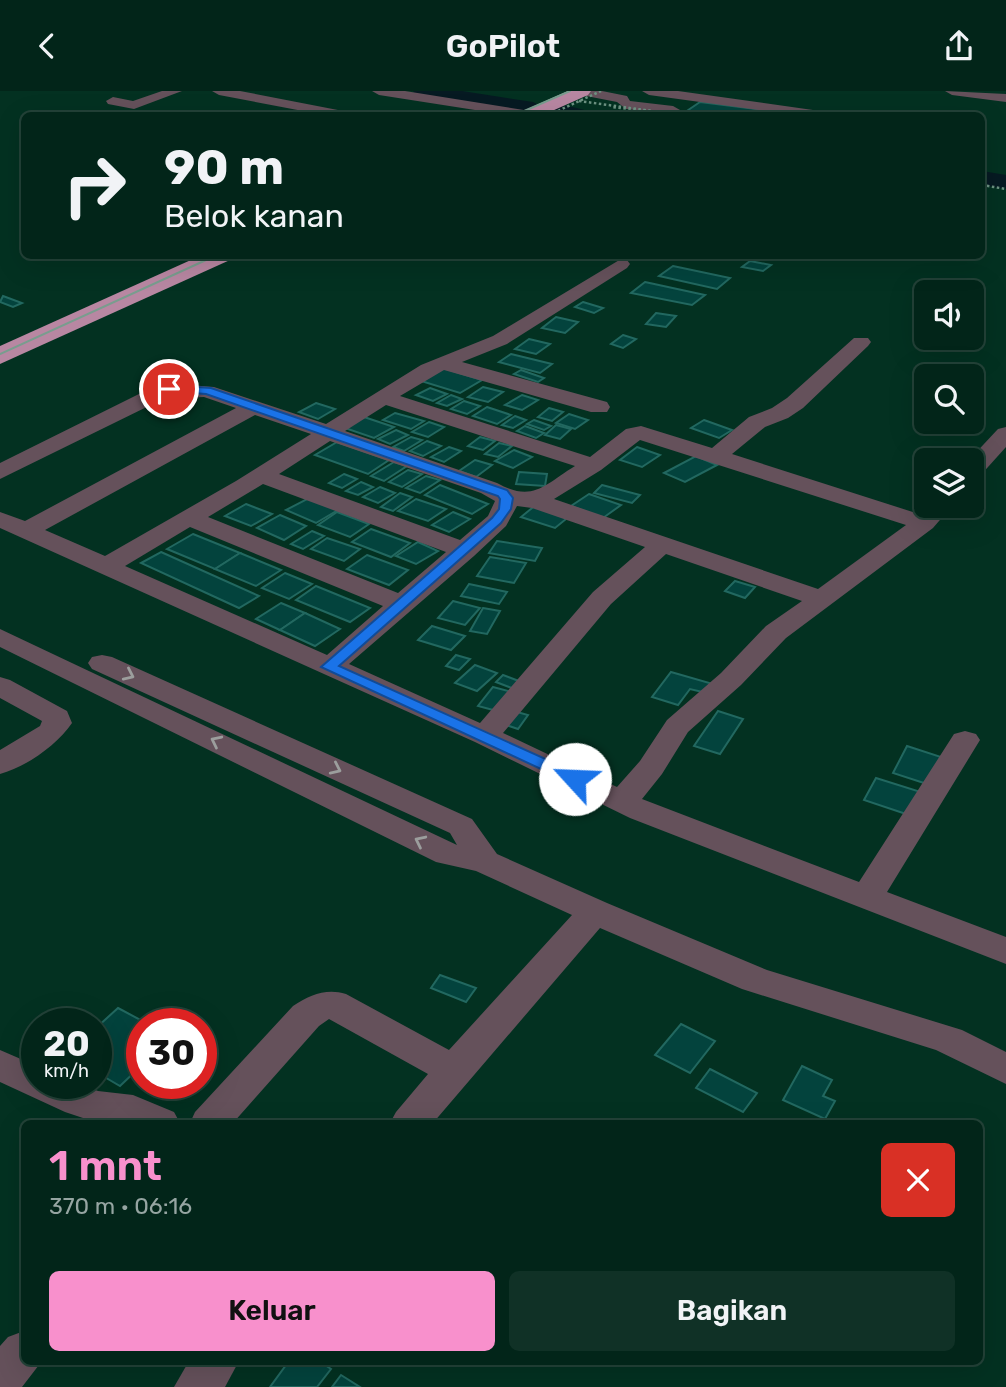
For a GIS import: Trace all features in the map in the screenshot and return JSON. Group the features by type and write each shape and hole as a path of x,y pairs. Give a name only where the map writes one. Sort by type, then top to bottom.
{"highway":[{"path":"531,110 553,109 581,95"},
{"path":"0,356 153,279 180,259"},
{"path":"0,339 210,259"}],"street":[{"path":"113,101 137,104 175,91"},
{"path":"219,91 328,112"},
{"path":"379,91 531,110"},
{"path":"581,95 615,98 647,91 698,94 803,112"},
{"path":"952,91 1006,98"},
{"path":"1001,91 1006,92"},
{"path":"646,107 668,92"},
{"path":"615,98 626,105 671,110 698,94"},
{"path":"108,565 261,475 383,397 442,363 500,340 621,264"},
{"path":"715,457 757,422 780,413 795,403 861,342"},
{"path":"442,363 599,407"},
{"path":"0,473 148,397 169,389 207,391 489,488 507,498 535,501 819,597"},
{"path":"383,397 593,465"},
{"path":"13,525 254,407"},
{"path":"535,501 593,465 637,433 715,457 914,510"},
{"path":"984,458 1006,434"},
{"path":"261,475 465,551"},
{"path":"329,667 497,521 505,509 507,498"},
{"path":"189,518 402,604"},
{"path":"622,802 651,767 677,726 731,679 776,632 819,597 928,518"},
{"path":"13,525 108,565 485,736 622,802 1006,951"},
{"path":"485,736 602,598 662,545"},
{"path":"0,616 461,827 485,862"},
{"path":"0,636 448,854 485,862 755,980 949,1040 1006,1069"},
{"path":"0,686 57,716 57,723 50,732 0,764"},
{"path":"867,897 965,740"},
{"path":"412,1120 595,912"},
{"path":"212,1120 306,1016 319,1007 333,1004 454,1070"},
{"path":"0,1065 21,1075"},
{"path":"74,1099 98,1107 133,1111 153,1120"},
{"path":"0,1378 21,1355"},
{"path":"197,1387 214,1365"}],"path":[{"path":"553,109 581,95 615,98 652,111 581,95"},
{"path":"985,186 1006,189"}],"building":[{"path":"700,102 780,112 685,112"},
{"path":"750,261 771,265 763,271 742,267"},
{"path":"673,266 730,278 717,289 659,276"},
{"path":"645,282 705,295 692,305 631,293"},
{"path":"3,296 22,303 13,307 0,302"},
{"path":"583,302 603,308 594,313 575,307"},
{"path":"656,313 676,316 666,327 646,324"},
{"path":"556,317 578,322 565,333 542,328"},
{"path":"623,335 636,339 623,348 611,344"},
{"path":"529,339 550,344 536,354 515,349"},
{"path":"511,354 552,364 540,373 499,362"},
{"path":"443,368 482,380 460,393 421,381"},
{"path":"521,370 544,378 538,382 514,374"},
{"path":"483,387 503,392 488,402 468,397"},
{"path":"430,388 447,394 433,401 416,395"},
{"path":"451,395 462,399 447,406 437,403"},
{"path":"522,395 538,400 522,410 505,405"},
{"path":"464,401 480,406 467,414 451,409"},
{"path":"316,403 335,409 318,419 299,412"},
{"path":"487,407 511,415 497,424 473,416"},
{"path":"549,408 563,412 552,421 538,417"},
{"path":"395,413 424,421 411,429 383,420"},
{"path":"569,414 588,420 575,429 556,423"},
{"path":"361,416 394,427 374,438 342,427"},
{"path":"515,416 526,420 513,428 502,425"},
{"path":"534,420 551,426 544,430 527,424"},
{"path":"704,420 732,430 719,438 691,428"},
{"path":"429,422 444,427 428,437 412,432"},
{"path":"556,425 571,429 560,439 545,435"},
{"path":"525,426 544,433 536,438 517,431"},
{"path":"396,430 408,435 390,444 378,439"},
{"path":"411,437 422,440 404,451 393,447"},
{"path":"480,437 495,441 483,450 468,446"},
{"path":"427,441 441,446 423,456 410,451"},
{"path":"337,442 389,460 368,474 315,455"},
{"path":"499,443 512,446 498,457 485,454"},
{"path":"449,447 461,451 444,462 431,457"},
{"path":"637,447 660,455 642,467 620,460"},
{"path":"514,450 532,457 513,468 495,461"},
{"path":"696,456 717,465 685,482 664,473"},
{"path":"475,460 492,465 476,477 459,471"},
{"path":"394,462 407,466 384,481 371,476"},
{"path":"408,470 422,474 402,487 389,482"},
{"path":"519,472 547,474 545,486 516,484"},
{"path":"344,474 357,479 342,488 329,483"},
{"path":"426,476 440,480 420,493 406,488"},
{"path":"361,482 373,487 358,495 346,491"},
{"path":"440,485 488,504 472,514 425,495"},
{"path":"602,485 640,495 632,503 594,493"},
{"path":"380,487 395,493 378,503 363,497"},
{"path":"400,493 412,497 393,511 381,507"},
{"path":"589,494 621,505 603,518 571,506"},
{"path":"309,498 338,510 316,523 286,510"},
{"path":"416,499 446,509 428,521 398,511"},
{"path":"246,504 272,514 251,526 225,516"},
{"path":"537,504 571,515 555,528 521,517"},
{"path":"337,512 369,524 350,537 318,525"},
{"path":"453,512 470,519 449,532 432,525"},
{"path":"280,515 306,526 284,540 257,528"},
{"path":"371,529 410,543 391,557 352,542"},
{"path":"312,531 324,536 303,549 291,544"},
{"path":"193,534 240,553 215,569 167,549"},
{"path":"327,538 360,549 344,561 311,549"},
{"path":"497,541 542,548 535,561 489,553"},
{"path":"418,542 438,551 416,564 396,556"},
{"path":"161,552 259,596 239,608 141,563"},
{"path":"240,553 281,570 256,586 215,569"},
{"path":"367,555 408,570 389,585 347,569"},
{"path":"490,557 526,563 514,583 477,576"},
{"path":"285,573 312,584 289,599 262,588"},
{"path":"735,581 755,587 745,598 725,591"},
{"path":"469,584 507,592 499,604 461,596"},
{"path":"316,586 370,608 350,622 296,600"},
{"path":"453,601 480,608 465,625 438,618"},
{"path":"281,603 305,613 280,630 256,619"},
{"path":"483,608 500,611 487,634 470,631"},
{"path":"305,613 340,629 315,646 280,630"},
{"path":"432,626 465,636 451,650 418,640"},
{"path":"456,655 470,659 459,670 446,666"},
{"path":"475,665 497,673 477,691 455,683"},
{"path":"671,672 713,684 707,693 690,689 678,705 652,697"},
{"path":"503,675 524,683 517,690 496,682"},
{"path":"493,687 512,692 497,711 478,706"},
{"path":"718,711 743,719 720,754 694,746"},
{"path":"517,712 528,715 518,729 506,725"},
{"path":"907,746 941,757 927,784 893,773"},
{"path":"876,778 924,793 912,816 864,800"},
{"path":"440,975 476,988 466,1002 431,988"},
{"path":"118,1008 126,1012 126,1080 120,1086 112,1081 112,1013"},
{"path":"681,1024 715,1041 690,1073 655,1055"},
{"path":"802,1066 832,1080 823,1096 835,1101 825,1119 783,1100"},
{"path":"710,1069 757,1093 743,1112 696,1088"},
{"path":"286,1365 325,1365 331,1369 317,1387 270,1387"},
{"path":"341,1375 360,1387 332,1387"}],"waterway":[{"path":"423,91 533,108"},
{"path":"550,111 558,112"},
{"path":"985,178 1006,182"}],"tram line":[{"path":"522,112 570,91"},
{"path":"0,354 208,259"}],"route":[{"path":"169,389 207,391 502,493 507,498 505,509 497,521 329,667 575,779"}]}
